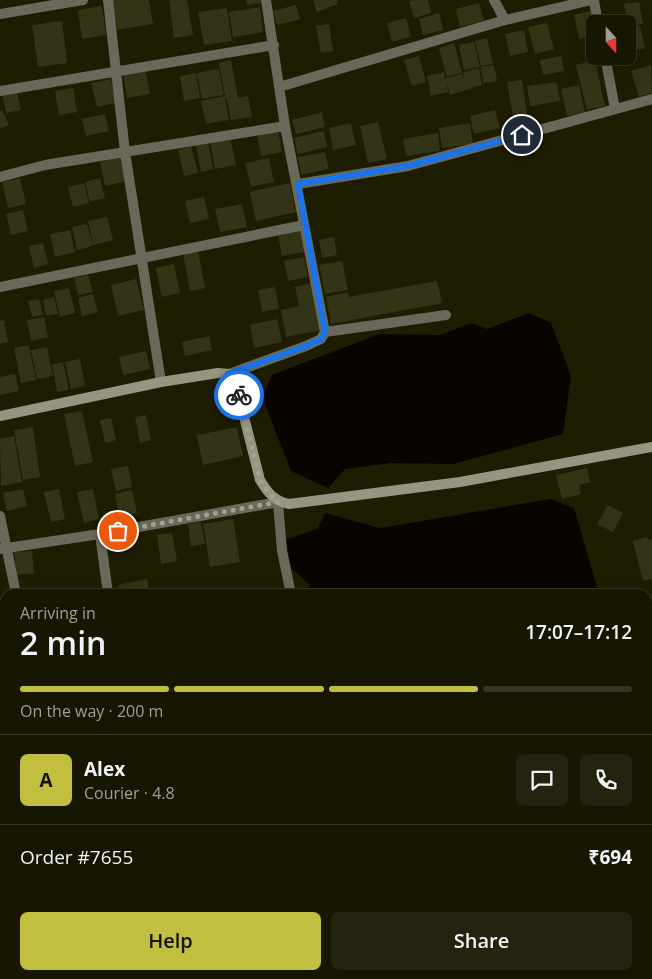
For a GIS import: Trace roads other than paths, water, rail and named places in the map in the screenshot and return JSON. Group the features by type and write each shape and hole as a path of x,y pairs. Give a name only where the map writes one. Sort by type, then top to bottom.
{"street":[{"path":"0,14 83,0"},
{"path":"108,0 125,152 140,258 161,382"},
{"path":"0,416 161,382 218,373 228,374 321,339 325,332 298,184 285,126 266,0"},
{"path":"494,0 505,20"},
{"path":"279,87 505,20 593,0 596,15"},
{"path":"0,91 116,70 274,45"},
{"path":"607,65 615,109"},
{"path":"298,184 408,166 652,99"},
{"path":"0,177 45,165 285,126"},
{"path":"0,287 304,225"},
{"path":"325,332 446,315"},
{"path":"228,374 236,385 260,480 278,502 282,551 290,589"},
{"path":"4,548 100,534 278,502 306,503 460,482 652,447"},
{"path":"0,516 4,548 15,589"},
{"path":"100,534 107,589"}]}
